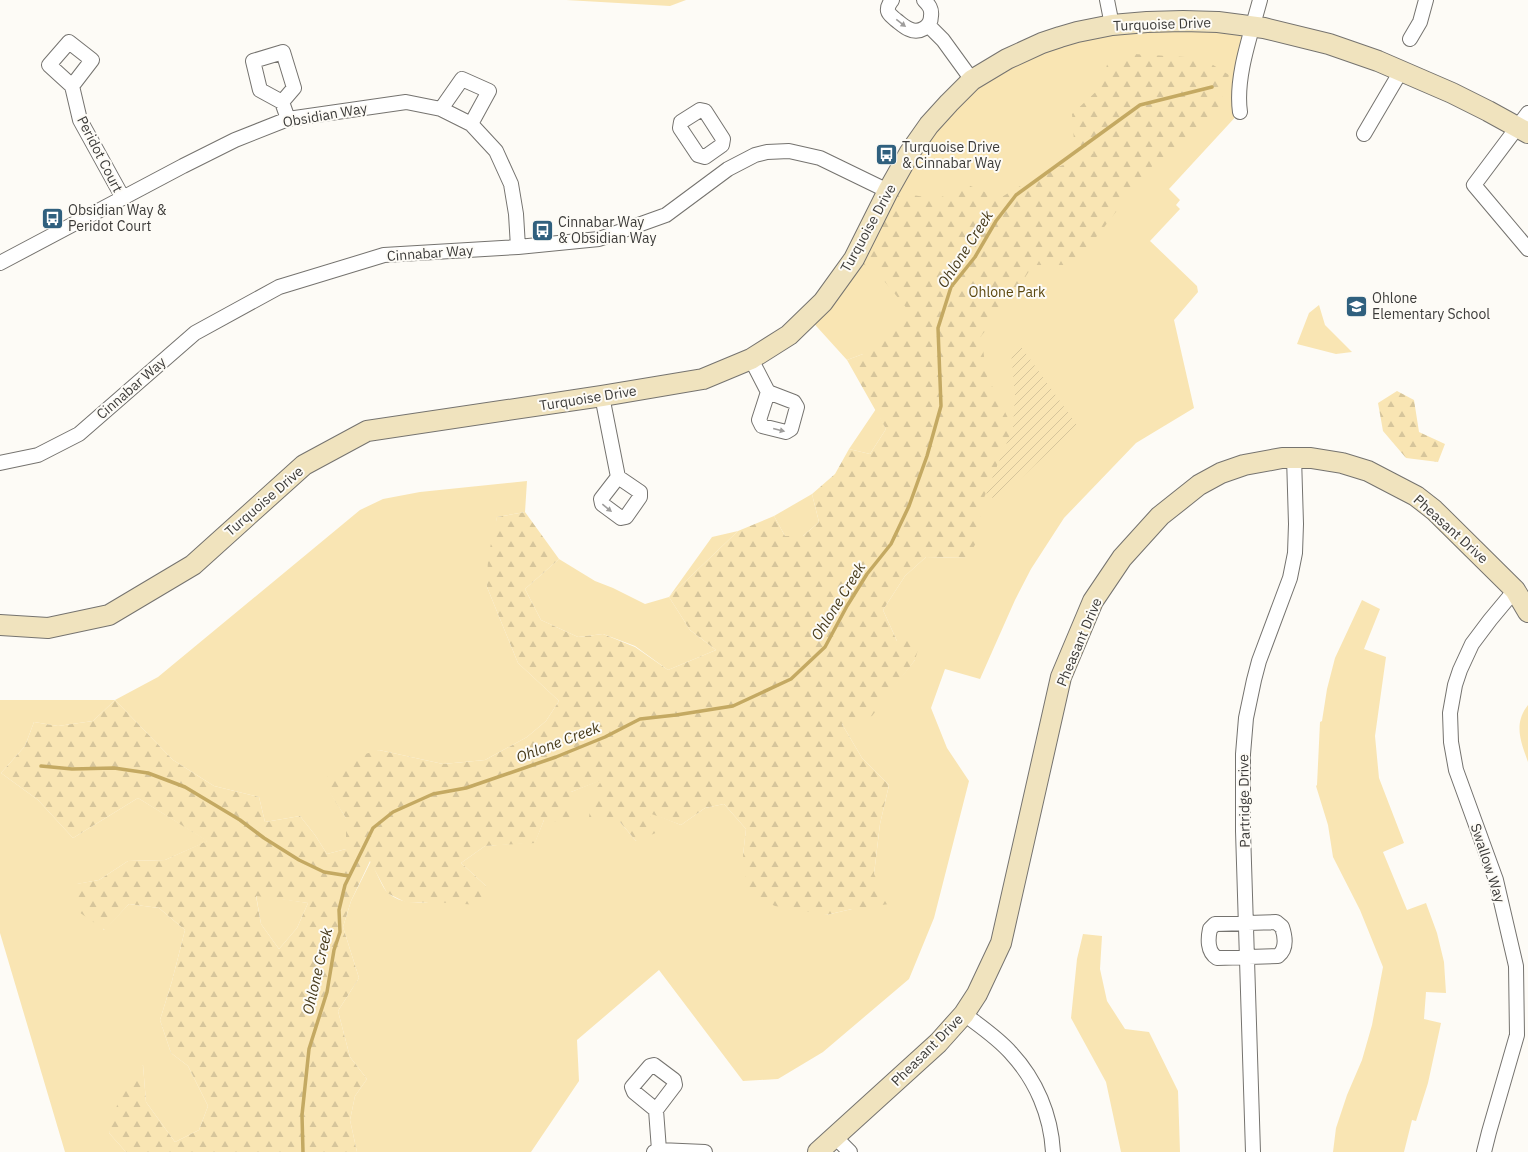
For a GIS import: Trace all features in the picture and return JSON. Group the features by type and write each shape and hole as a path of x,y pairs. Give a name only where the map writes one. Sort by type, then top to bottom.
{"street":[{"path":"892,0 888,6 890,15 908,29 919,30 928,25 931,20 931,9 924,0"},
{"path":"1107,0 1112,25"},
{"path":"1240,112 1238,104 1241,73 1260,0"},
{"path":"1410,39 1420,22 1426,0"},
{"name":"Turquoise Drive","path":"0,625 48,628 109,615 193,564 304,465 367,431 602,396 703,379 751,359 789,335 823,302 854,259 888,191 910,152 929,126 949,103 972,80 1007,59 1042,43 1077,32 1112,25 1183,21 1218,22 1253,26 1329,44 1401,71 1488,111 1525,125"},
{"path":"928,25 943,40 972,80"},
{"path":"1364,134 1401,71"},
{"path":"441,109 462,79 489,91 471,124"},
{"name":"Peridot Court","path":"72,86 80,120 123,198"},
{"path":"282,102 288,119"},
{"name":"Obsidian Way","path":"0,263 235,140 288,119 406,102 441,109 471,124 496,152 511,184 516,214 518,247"},
{"path":"1525,125 1528,146"},
{"path":"1525,125 1474,185 1528,249"},
{"path":"715,150 728,169"},
{"name":"Cinnabar Way","path":"0,463 38,455 79,434 195,333 279,287 384,255 518,247 599,239 666,215 728,169 755,155 778,151 799,153 820,158 888,191"},
{"path":"751,359 768,392"},
{"path":"602,396 618,477"},
{"name":"Pheasant Drive","path":"818,1152 938,1043 964,1014 980,989 1001,943 1062,677 1093,601 1122,558 1160,516 1199,485 1221,473 1244,465 1269,459 1294,457 1311,458 1342,463 1368,471 1416,496 1439,515 1522,591 1528,612"},
{"name":"Partridge Drive","path":"1253,1152 1242,772 1244,736 1256,674 1286,589 1295,553 1296,524 1294,457"},
{"name":"Swallow Way","path":"1484,1152 1517,1035 1516,966 1496,880 1456,770 1451,742 1450,713 1455,685 1472,644 1490,620 1522,591"},
{"path":"1276,922 1280,924 1283,930 1283,951 1278,956 1217,958 1214,956 1209,949 1209,932 1212,926 1216,924 1247,923 1276,922"},
{"path":"964,1014 1010,1052 1028,1075 1045,1111 1051,1134 1053,1152"},
{"path":"656,1110 656,1151 705,1152"},
{"path":"835,1137 850,1152"}],"green space":[{"path":"566,0 686,0 670,6"},
{"name":"Ohlone Park","path":"1253,26 1240,112 1169,189 1180,200 1176,205 1180,209 1150,241 1197,286 1198,292 1174,320 1194,408 1136,443 1064,518 1031,569 1015,600 980,679 945,669 931,708 947,748 969,781 934,918 909,979 823,1052 778,1079 743,1081 659,970 577,1040 579,1081 531,1152 357,1152 350,1120 355,1096 367,1079 350,1057 338,1011 359,978 343,927 351,901 371,861 386,891 399,899 410,902 423,903 436,901 486,886 461,863 485,846 535,842 544,820 571,792 603,779 620,822 636,841 649,812 681,825 705,808 724,804 746,829 743,855 826,915 852,909 874,874 880,824 889,785 862,758 842,724 894,686 915,660 897,641 883,610 905,576 926,557 968,558 863,354 847,360 808,317 949,103 1060,37"},
{"name":"Ohlone Park","path":"1134,54 1202,58 1229,75 1215,120 1150,168 1098,235 1069,265 1033,265 1008,304 981,336 987,376 1013,428 981,505 979,537 968,558 926,557 905,576 883,610 897,641 921,639 915,660 872,716 842,724 862,758 889,785 880,824 874,874 889,904 852,909 826,915 775,906 747,893 743,855 746,829 724,804 705,808 681,825 649,813 658,832 636,841 620,822 589,817 593,793 602,780 571,792 571,823 544,820 535,843 485,846 461,863 486,886 479,905 434,902 407,903 387,893 370,861 351,901 343,927 359,978 338,1011 350,1057 367,1079 355,1096 350,1120 357,1152 126,1152 109,1133 122,1088 143,1065 146,1102 175,1142 199,1130 208,1106 188,1066 171,1053 160,1020 185,930 159,908 129,904 105,930 76,910 76,884 99,880 128,861 165,860 207,841 138,798 73,838 38,800 1,773 25,746 34,722 58,726 93,721 115,700 173,760 214,786 259,797 265,822 300,816 315,835 327,854 346,849 346,818 322,781 351,758 379,750 443,764 485,760 527,737 546,721 559,701 518,663 487,587 488,557 497,517 525,512 559,559 525,589 541,620 578,637 603,634 635,647 668,670 716,650 690,630 669,597 738,531 774,516 785,536 803,536 819,522 812,494 835,474 849,449 870,454 886,429 847,360 863,354 887,332 913,316 876,271 854,259 888,191 937,199 968,185 1000,198 1032,179 1094,153 1074,141 1072,114 1101,87 1108,61","holes":["256,896 308,903 297,928 279,949 261,924"]},
{"path":"1319,305 1325,325 1352,352 1336,354 1297,344 1309,313"},
{"path":"1020,345 1077,425 997,501 986,493 1013,428 1015,395 1011,352"},
{"path":"1397,391 1414,400 1419,432 1445,444 1438,462 1406,458 1383,431 1378,403"},
{"path":"876,409 886,429 870,454 849,449"},
{"path":"527,481 525,512 497,517 487,587 518,663 559,701 546,721 527,737 485,760 443,764 379,750 323,781 346,818 346,849 327,854 315,835 300,816 265,822 259,797 214,786 173,760 115,700 158,677 360,510 383,499 420,492"},
{"path":"812,494 819,522 803,536 785,536 774,516"},
{"path":"738,531 669,597 712,537"},
{"path":"559,559 595,581 645,604 669,597 690,630 716,650 668,670 635,646 603,634 578,637 541,620 525,589"},
{"path":"1362,600 1380,609 1364,649 1386,657 1375,736 1379,778 1404,843 1383,852 1407,910 1426,903 1437,933 1444,962 1446,993 1426,992 1424,1019 1441,1023 1428,1083 1416,1121 1412,1120 1404,1152 1333,1152 1336,1128 1347,1095 1362,1060 1372,1025 1383,967 1360,910 1333,857 1328,825 1316,786 1320,722 1322,721 1327,689 1335,658"},
{"path":"0,700 115,700 93,721 58,726 34,722 25,746 1,773 38,800 73,838 138,798 208,841 165,860 128,861 99,880 77,884 104,930 129,904 159,908 185,930 160,1020 171,1053 188,1066 208,1106 199,1130 175,1142 146,1102 143,1065 109,1133 126,1152 65,1152 0,933"},
{"path":"1528,705 1528,762 1521,740 1520,726 1523,712"},
{"path":"256,895 308,903 297,928 279,949 261,924"},
{"path":"1083,934 1102,936 1100,969 1107,1001 1125,1029 1149,1032 1178,1091 1180,1152 1121,1152 1106,1082 1071,1018 1077,959"}],"waterway":[{"name":"Ohlone Creek","path":"303,1152 302,1115 309,1049 327,992 334,950 340,932 339,910 345,885 373,828 393,812 433,794 466,788 556,757 605,737 640,719 733,706 791,679 825,647 847,606 867,574 891,544 909,506 927,456 941,406 938,328 951,287 975,257 996,221 1016,195 1140,105 1212,87"},
{"path":"41,766 72,769 114,768 148,773 185,787 240,820 264,838 299,860 324,872 349,876"}],"place":[{"name":"Turquoise Drive & Cinnabar Way","path":"886,155"},
{"name":"Obsidian Way & Peridot Court","path":"53,218"},
{"name":"Cinnabar Way & Obsidian Way","path":"542,230"},
{"name":"Ohlone Elementary School","path":"1357,306"}]}
